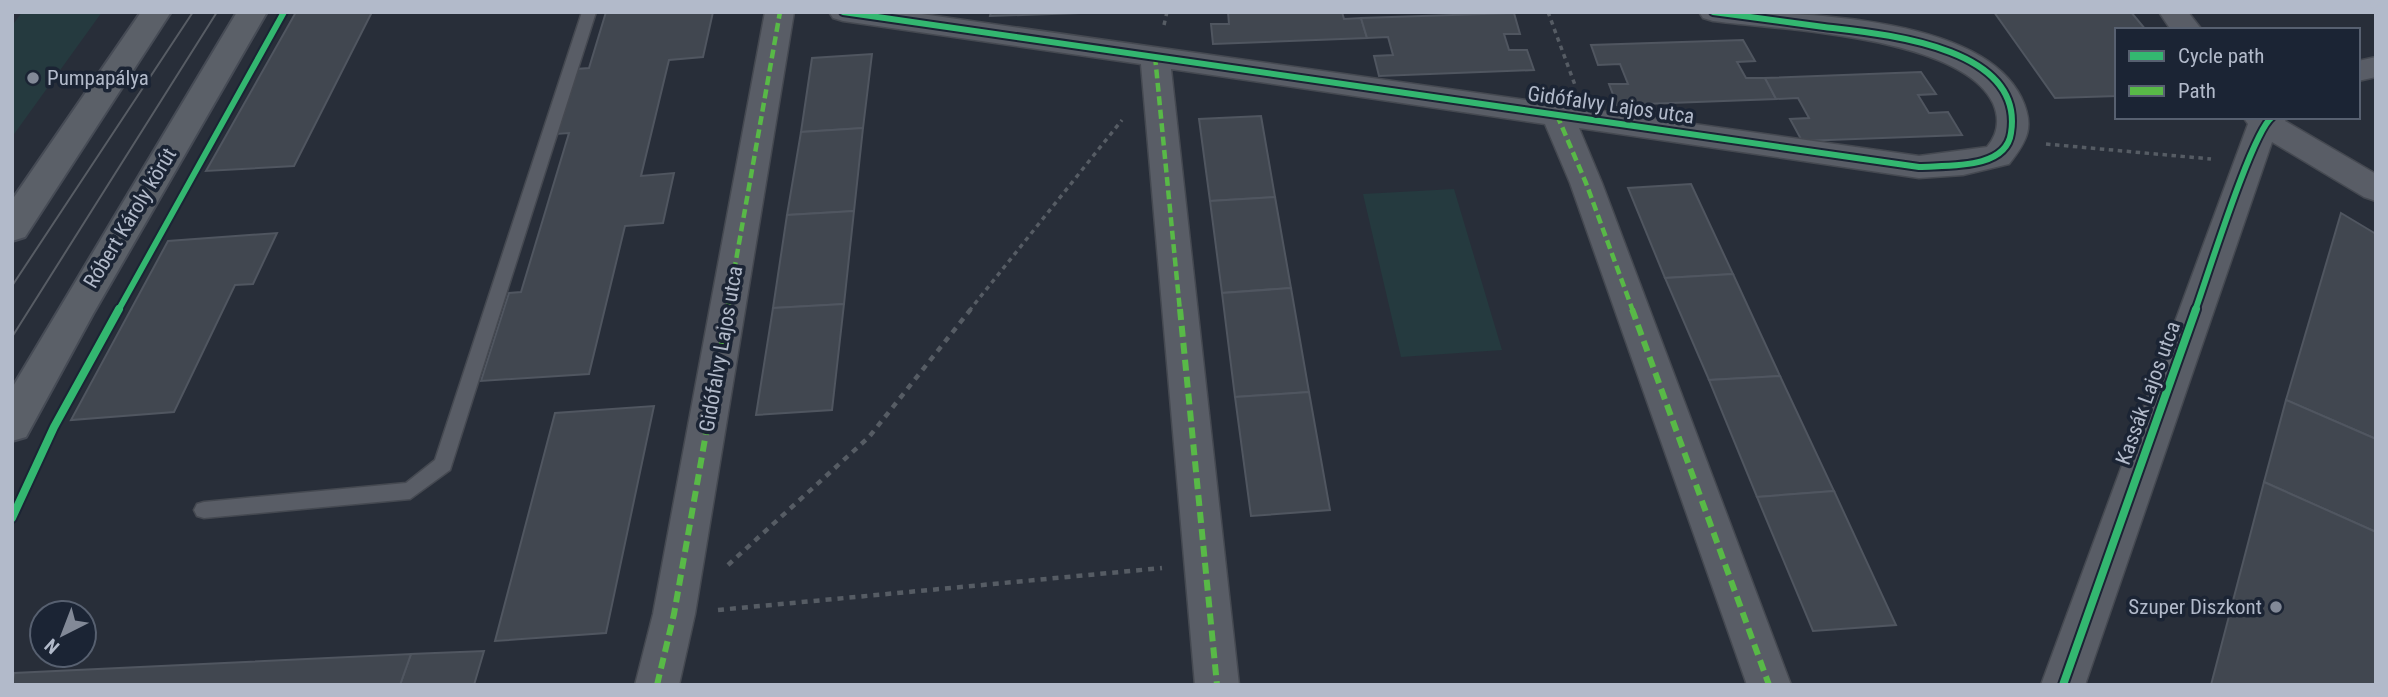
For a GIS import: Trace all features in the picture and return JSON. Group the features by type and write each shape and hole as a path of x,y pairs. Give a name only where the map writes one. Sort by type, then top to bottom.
{"main road":[{"path":"19,209 156,12"},
{"name":"Róbert Károly körút","path":"12,425 79,305 252,12"}],"street":[{"name":"Gidófalvy Lajos utca","path":"657,685 674,614 780,12"},
{"name":"Gidófalvy Lajos utca","path":"843,12 1156,66 1572,117 1919,167 1963,164 1998,156 2010,141"},
{"path":"1713,12 1895,36 1939,47 1973,63 2000,86 2014,115 2010,141"},
{"path":"2173,12 2186,28"},
{"path":"1156,66 1217,685"},
{"name":"Gidófalvy Lajos utca","path":"1572,117 1586,183 1769,685"},
{"path":"2265,119 2376,189"},
{"name":"Kassák Lajos utca","path":"2063,685 2265,119"}],"lane":[{"path":"204,510 410,491 443,464 499,281 589,12"}],"path":[{"path":"1548,12 1572,117"},
{"path":"725,568 869,437 1156,66"},
{"path":"2010,141 2248,162"},
{"path":"674,614 1205,564"}],"green space":[{"name":"Pumpapálya","path":"22,12 102,12 12,137 12,26"},
{"path":"1454,189 1502,350 1401,357 1363,194"}],"building":[{"path":"296,12 372,12 294,166 206,171"},
{"path":"606,12 713,12 703,57 669,60 641,176 674,173 663,223 625,226 589,374 481,381 509,293 521,292 569,133 556,134 576,69 589,68"},
{"path":"991,12 1109,12 990,16"},
{"path":"1228,12 1342,12 1344,19 1361,18 1367,38 1213,44 1211,24 1229,24"},
{"path":"1994,12 2131,12 2144,28 2115,28 2115,96 2055,98"},
{"path":"1514,13 1520,34 1504,34 1509,50 1527,50 1534,70 1379,76 1374,56 1393,55 1388,37 1367,38 1361,18"},
{"path":"1743,40 1755,61 1737,62 1746,78 1765,78 1776,99 1617,105 1609,84 1628,84 1620,64 1598,65 1591,45"},
{"path":"872,54 863,128 801,132 812,58"},
{"path":"1921,72 1936,94 1918,95 1929,113 1948,112 1962,135 1802,141 1790,119 1809,118 1798,98 1776,99 1765,78"},
{"path":"1261,116 1275,197 1210,201 1199,119"},
{"path":"863,128 854,211 787,215 801,132"},
{"path":"1691,184 1733,274 1665,278 1628,188"},
{"path":"1275,197 1291,288 1222,293 1210,201"},
{"path":"854,211 844,304 773,308 787,215"},
{"path":"2341,213 2376,234 2376,439 2286,400"},
{"path":"277,233 253,284 235,285 174,412 71,420 168,241"},
{"path":"1733,274 1780,376 1709,380 1665,278"},
{"path":"1291,288 1309,392 1235,397 1222,293"},
{"path":"844,304 832,410 756,415 773,308"},
{"path":"1780,376 1834,491 1757,497 1709,380"},
{"path":"1309,392 1330,510 1251,516 1235,397"},
{"path":"2286,400 2376,439 2376,532 2264,482"},
{"path":"654,406 606,633 495,641 555,413"},
{"path":"2264,482 2376,532 2376,685 2211,685"},
{"path":"1834,491 1896,625 1813,631 1757,497"},
{"path":"484,651 474,685 400,685 411,654"},
{"path":"411,654 400,685 12,685 14,673"}],"tram line":[{"path":"12,286 193,12"},
{"path":"12,337 217,12"}],"marked path":[{"path":"657,685 674,614 780,12"},
{"path":"1155,56 1217,685"},
{"path":"1557,115 1586,183 1769,685"}],"cycle path":[{"path":"12,518 54,427 284,12"},
{"path":"843,12 1919,167 1963,164 1998,156 2010,141 2014,115 2000,86 1973,63 1939,47 1895,36 1713,12"},
{"path":"2063,685 2248,162 2264,123 2269,119"}],"place":[{"name":"Pumpapálya","path":"33,78"},
{"name":"Szuper Diszkont","path":"2276,607"}]}
